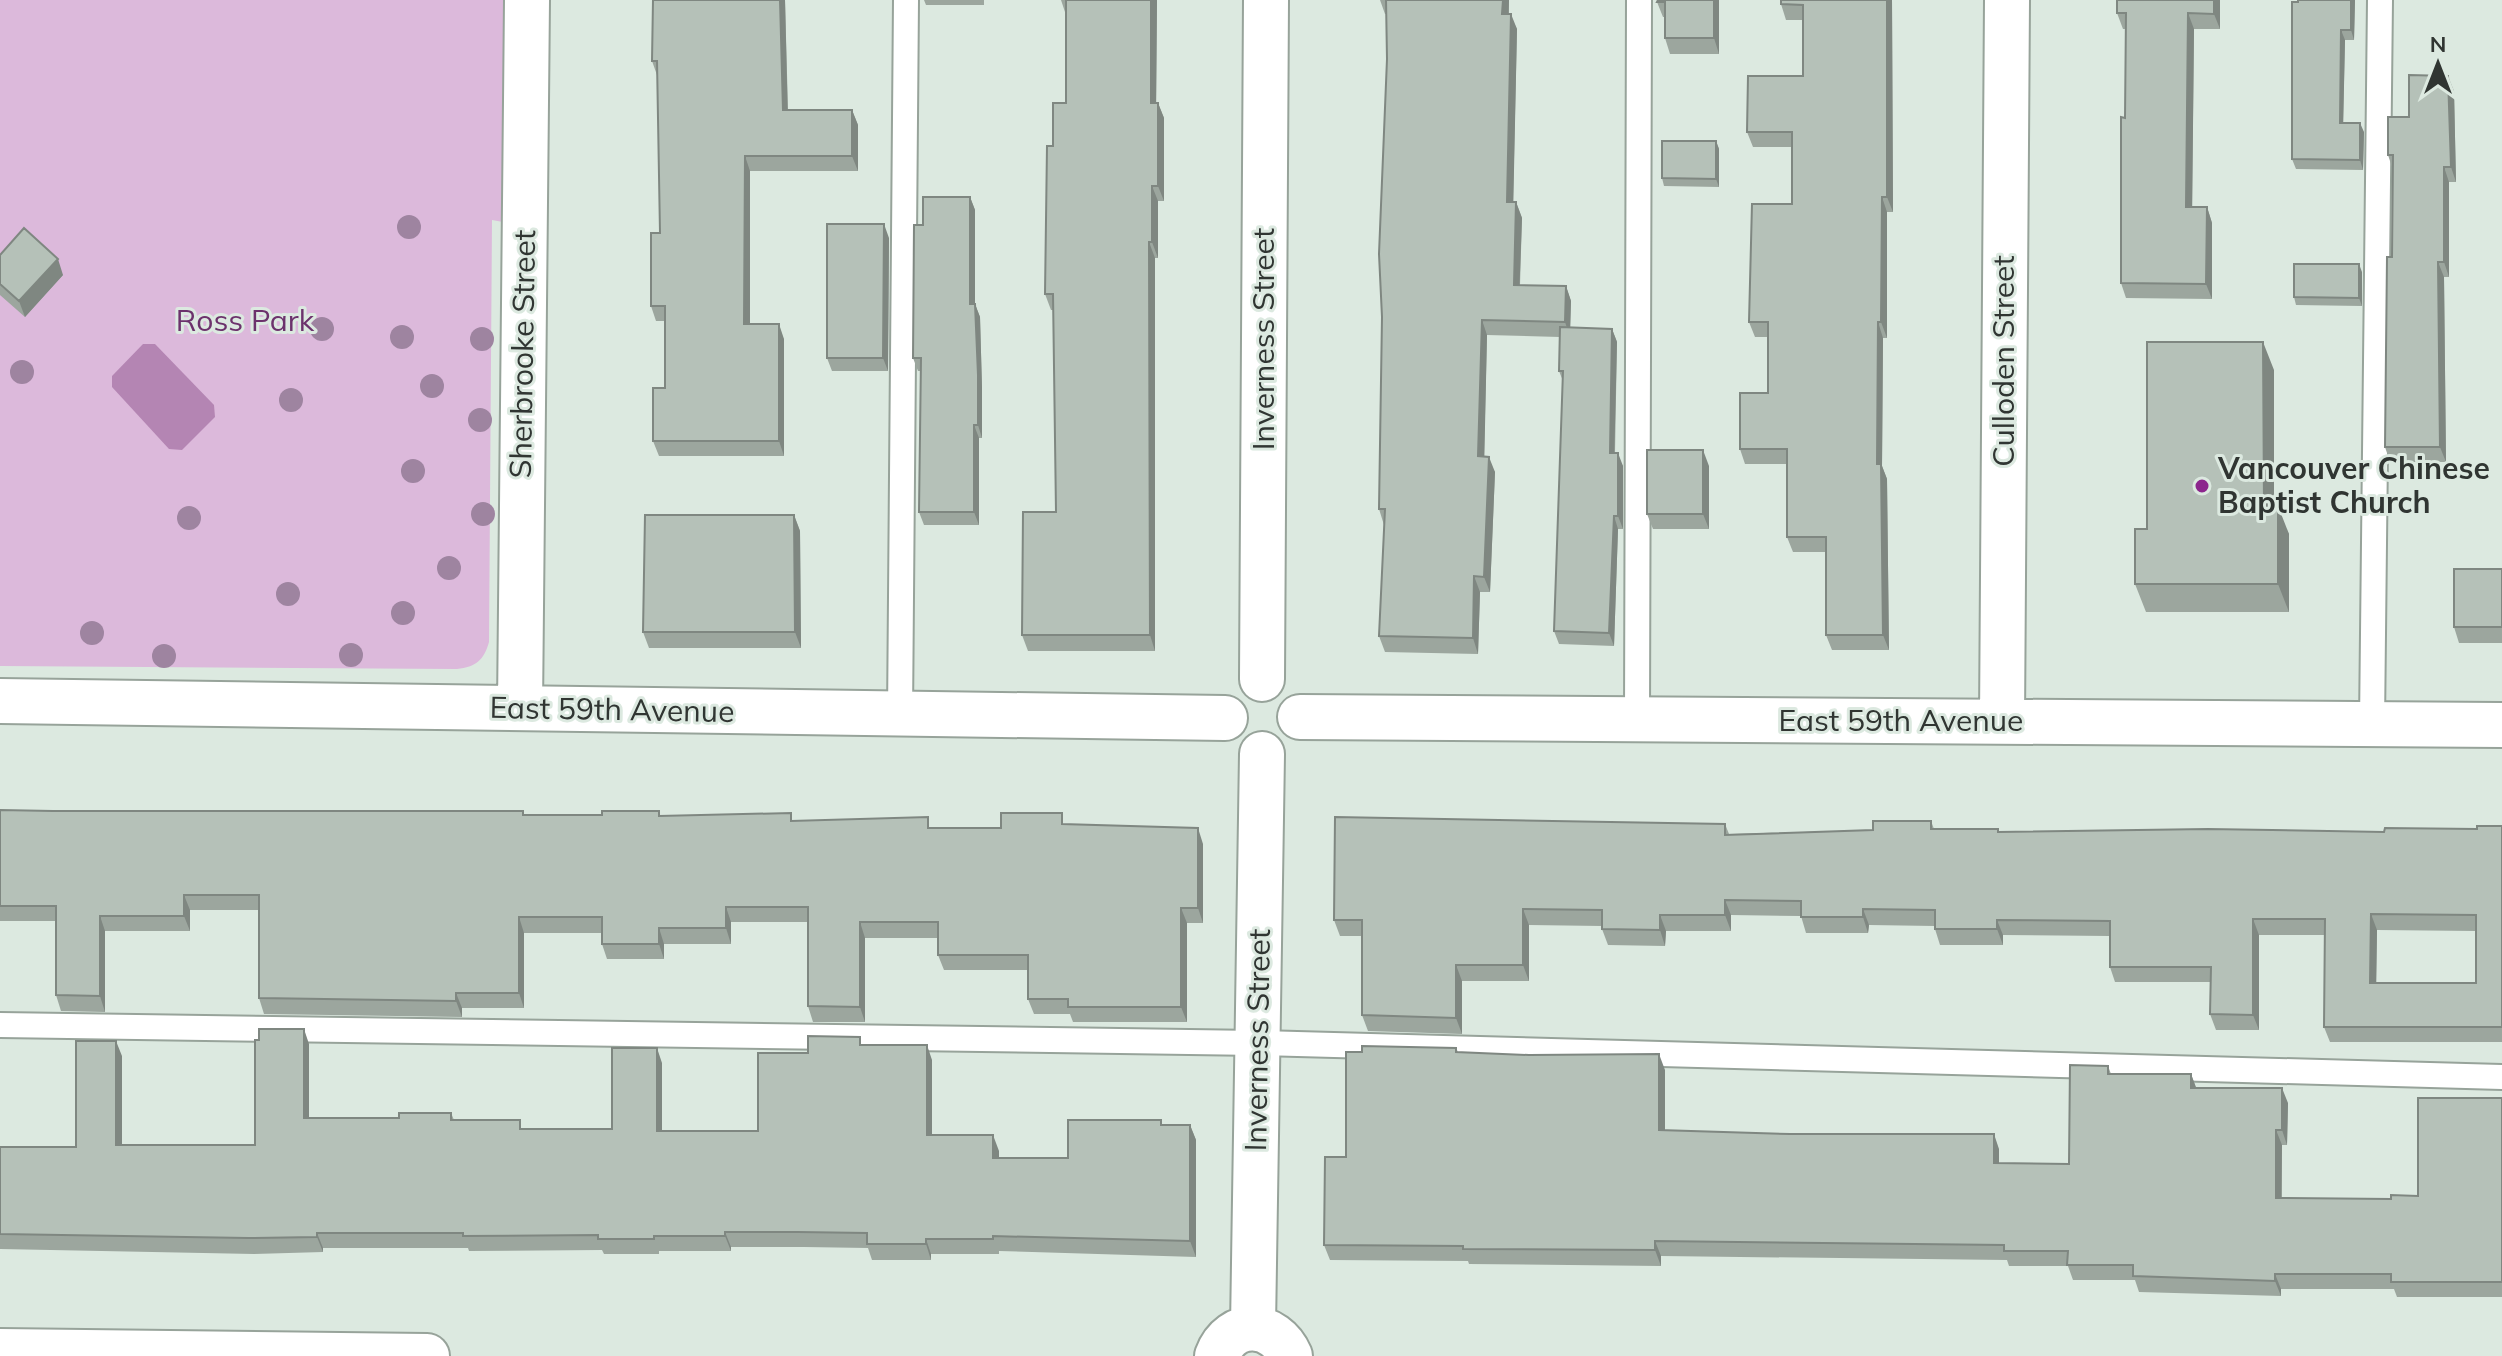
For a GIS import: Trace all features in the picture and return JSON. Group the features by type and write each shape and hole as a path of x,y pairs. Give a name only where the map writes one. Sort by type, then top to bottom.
{"street":[{"name":"Sherbrooke Street","path":"520,708 527,0"},
{"name":"Inverness Street","path":"1262,679 1266,0"},
{"name":"Culloden Street","path":"2002,721 2007,0"},
{"path":"1262,679 1284,686 1292,695 1300,717 1292,739 1273,752 1262,754 1240,747 1227,729 1225,718 1231,695 1240,686 1262,679"},
{"name":"East 59th Avenue","path":"0,701 900,716 1225,718"},
{"name":"East 59th Avenue","path":"1300,717 2502,725"},
{"name":"Inverness Street","path":"1253,1327 1262,754"},
{"path":"1217,1356 1231,1335 1253,1327 1276,1335 1290,1356"},
{"path":"0,1351 427,1356"}],"lane":[{"path":"900,716 906,0"},
{"path":"1637,719 1639,0"},
{"path":"2372,724 2380,0"},
{"path":"0,1025 1258,1043 2502,1077"}],"green space":[{"name":"Ross Park","path":"0,0 519,0 503,222 492,220 489,642 478,662 457,669 0,666"}],"shaded area":[{"path":"143,344 155,344 214,405 215,417 182,450 169,449 112,387 112,376"}],"building":[{"path":"653,0 780,0 783,110 852,110 852,156 745,156 744,324 779,324 779,441 653,441 653,388 665,388 665,306 651,306 651,233 660,233 657,61 652,61"},
{"path":"1066,0 1151,0 1151,103 1158,103 1158,186 1152,186 1152,242 1149,242 1150,635 1022,635 1023,512 1056,512 1053,294 1045,294 1047,146 1053,146 1053,103 1066,103"},
{"path":"1386,0 1503,0 1502,14 1511,14 1507,202 1516,202 1514,285 1566,286 1565,322 1482,320 1478,456 1489,457 1484,577 1474,576 1473,638 1379,636 1385,509 1379,509 1382,317 1379,254 1387,59"},
{"path":"1658,0 1714,0 1714,38 1665,38 1665,2"},
{"path":"1781,0 1887,0 1887,197 1882,197 1877,464 1881,464 1883,635 1826,635 1826,537 1787,537 1787,449 1740,449 1740,393 1768,393 1768,322 1749,322 1752,204 1792,204 1792,132 1747,132 1748,76 1803,76 1803,5 1781,4"},
{"path":"2117,0 2214,0 2214,14 2188,13 2186,207 2207,207 2206,284 2121,283 2121,117 2125,118 2126,13 2117,13"},
{"path":"2351,0 2351,30 2341,30 2340,123 2360,123 2360,160 2292,159 2292,2"},
{"path":"2409,75 2448,76 2451,167 2444,167 2444,262 2438,262 2440,447 2385,447 2387,257 2392,257 2393,155 2388,155 2388,117 2409,117"},
{"path":"1662,141 1716,141 1716,179 1662,178"},
{"path":"923,197 970,197 970,304 975,304 978,375 978,425 974,425 974,512 919,512 921,358 913,358 914,225 923,225"},
{"path":"827,224 884,224 883,358 827,358"},
{"path":"24,228 58,259 19,301 0,284 0,255"},
{"path":"2294,264 2359,264 2359,298 2294,297"},
{"path":"1560,327 1612,329 1610,453 1618,453 1618,516 1614,516 1609,633 1554,631 1563,371 1559,371"},
{"path":"2147,342 2263,342 2264,506 2278,506 2278,584 2135,584 2135,529 2147,529"},
{"path":"1647,450 1703,450 1703,514 1647,514"},
{"path":"645,515 794,515 795,632 643,632"},
{"path":"2454,569 2502,569 2502,627 2454,627"},
{"path":"0,810 523,811 523,815 659,811 659,816 791,813 791,821 928,817 928,828 1001,828 1001,813 1062,813 1062,824 1198,828 1198,908 1181,908 1181,1007 1068,1007 1068,999 1028,999 1028,955 938,955 938,922 860,922 860,1007 808,1006 808,907 726,907 726,928 659,928 659,944 602,944 602,917 519,917 519,993 456,993 456,1001 259,998 259,895 184,895 184,916 100,916 100,996 56,995 56,906 0,906"},
{"path":"1335,817 1725,824 1725,835 1873,830 1873,821 1931,821 1931,829 1998,829 1998,832 2208,829 2384,832 2385,828 2477,829 2477,826 2502,826 2502,1027 2324,1027 2325,919 2253,919 2253,1015 2210,1014 2211,967 2110,967 2110,921 1997,920 1997,929 1935,929 1935,910 1863,909 1863,917 1801,917 1801,901 1725,900 1725,915 1660,915 1660,930 1602,929 1602,910 1523,909 1523,965 1456,965 1456,1018 1362,1015 1362,920 1334,920","holes":["2371,914 2476,915 2476,983 2370,983"]},
{"path":"259,1029 304,1029 304,1118 399,1118 399,1113 451,1113 451,1120 520,1120 520,1129 612,1129 612,1048 657,1048 657,1131 758,1131 758,1053 808,1053 808,1036 860,1037 860,1045 927,1045 927,1135 993,1135 993,1158 1068,1158 1068,1120 1161,1120 1161,1125 1190,1125 1190,1241 993,1236 993,1239 926,1239 926,1244 867,1244 867,1233 798,1232 725,1232 725,1236 654,1236 654,1239 598,1239 598,1235 463,1236 463,1233 317,1233 317,1237 248,1238 0,1234 0,1147 76,1147 76,1041 116,1041 116,1145 255,1145 255,1040 259,1040"},
{"path":"1362,1046 1456,1048 1456,1052 1529,1055 1659,1054 1659,1130 1790,1134 1994,1134 1994,1163 2069,1164 2070,1065 2108,1066 2108,1074 2191,1074 2191,1088 2282,1088 2282,1130 2276,1130 2276,1198 2391,1199 2391,1195 2418,1196 2418,1098 2502,1098 2502,1282 2391,1282 2391,1274 2275,1274 2275,1281 2133,1276 2133,1265 2067,1265 2068,1251 2004,1251 2004,1245 1655,1241 1655,1250 1324,1245 1325,1157 1346,1157 1346,1052 1362,1052"}],"place":[{"name":"Vancouver Chinese Baptist Church","path":"2202,486"}]}
